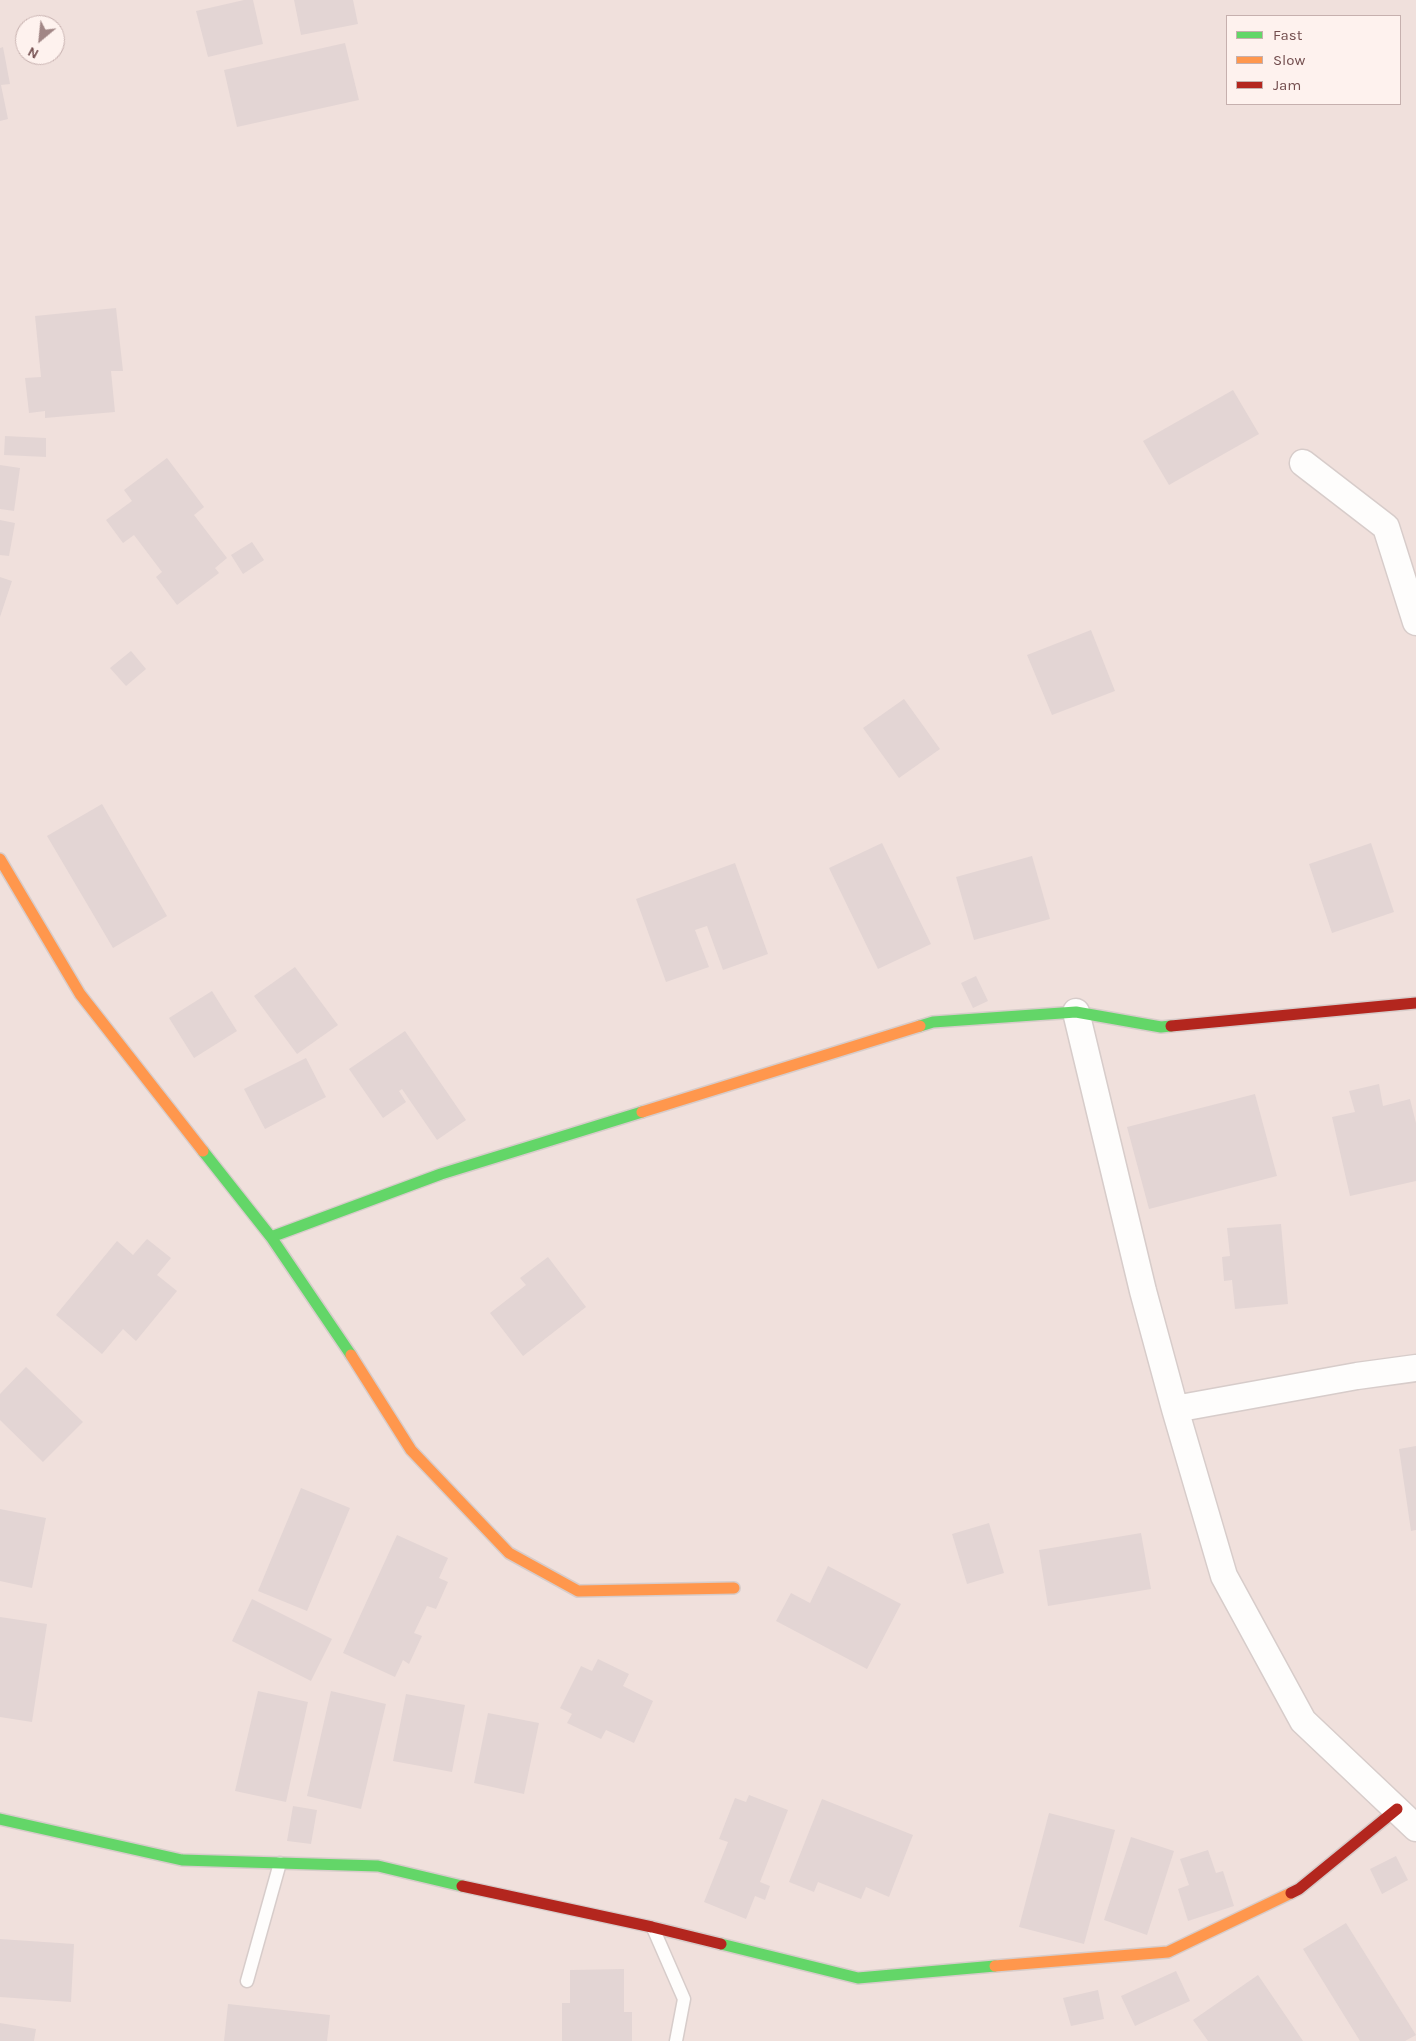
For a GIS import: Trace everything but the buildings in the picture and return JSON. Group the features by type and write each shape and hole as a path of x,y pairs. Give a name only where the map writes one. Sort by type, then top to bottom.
{"street":[{"path":"1304,463 1386,527 1416,622"},
{"path":"0,859 80,994 272,1237 411,1450 509,1553 578,1591 734,1588"},
{"path":"272,1237 441,1174 933,1022 1076,1012 1160,1027 1416,1003"},
{"path":"1076,1012 1143,1291 1175,1410 1224,1576 1303,1721 1416,1828"},
{"path":"1175,1410 1357,1376 1416,1368"},
{"path":"0,1819 182,1860 378,1866 536,1903 652,1926 858,1978 1030,1962 1168,1952 1299,1890 1397,1810"}],"lane":[{"path":"246,1981 280,1863"},
{"path":"652,1926 684,1999 676,2041"}],"shaded area":[{"path":"0,0 1416,0 1416,2041 0,2041"}],"traffic: fast":[{"path":"920,1026 933,1022 1076,1012 1161,1027 1171,1026"},
{"path":"271,1237 441,1174 642,1112"},
{"path":"203,1151 271,1237 351,1355"},
{"path":"0,1819 182,1860 378,1866 462,1886"},
{"path":"721,1944 858,1978 995,1966"}],"traffic: slow":[{"path":"0,859 80,994 203,1151"},
{"path":"642,1112 920,1026"},
{"path":"351,1355 411,1450 509,1553 578,1591 734,1588"},
{"path":"995,1966 1168,1952 1291,1893"}],"traffic: jam":[{"path":"1171,1026 1416,1003"},
{"path":"1291,1893 1299,1889 1397,1809"},
{"path":"462,1886 652,1927 721,1944"}]}
